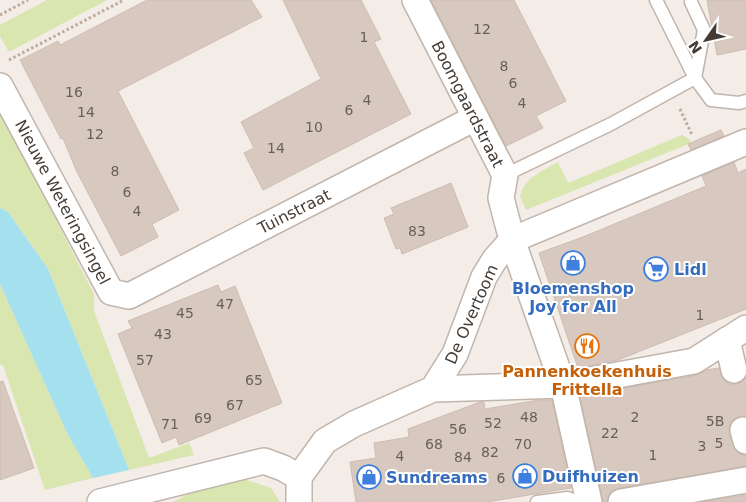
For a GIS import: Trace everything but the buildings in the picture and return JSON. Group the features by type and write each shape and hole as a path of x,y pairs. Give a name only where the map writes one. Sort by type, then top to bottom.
{"street":[{"name":"Boomgaardstraat","path":"415,0 505,175 502,198 512,240 563,385 589,502"},
{"name":"Nieuwe Weteringsingel","path":"0,86 112,292"},
{"name":"Tuinstraat","path":"112,292 129,296 476,118"},
{"name":"De Overtoom","path":"433,389 455,354 484,277 494,259 512,240 746,142"},
{"path":"299,502 298,477 325,441 354,424 433,389 563,385 694,361 737,334"},
{"path":"734,370 737,334"},
{"path":"100,502 264,460 298,477"},
{"path":"621,502 746,480"}],"lane":[{"path":"656,0 695,78 712,100 739,103 746,101"},
{"path":"505,175 611,124 695,78 704,30 691,2"},
{"path":"537,502 568,498 578,502"}],"path":[{"path":"0,15 28,0"},
{"path":"9,60 124,0"},
{"path":"672,91 695,140"}],"green space":[{"path":"47,0 107,0 9,52 0,36 0,25"},
{"path":"0,111 94,294 94,311 149,458 189,443 194,455 129,470 48,269 8,212 0,208"},
{"path":"682,135 689,139 691,143 526,210 520,196 530,180 558,162 568,183"},
{"path":"0,284 68,435 93,478 45,490 3,365 0,365"},
{"path":"221,477 247,480 271,488 280,502 173,502"}],"water":[{"path":"0,208 8,212 48,269 129,470 93,478 68,435 0,284"}],"place":[{"name":"Bloemenshop Joy for All","path":"573,263"},
{"name":"Lidl","path":"656,269"},
{"name":"Pannenkoekenhuis Frittella","path":"587,346"},
{"name":"Duifhuizen","path":"525,476"},
{"name":"Sundreams","path":"369,477"}]}
